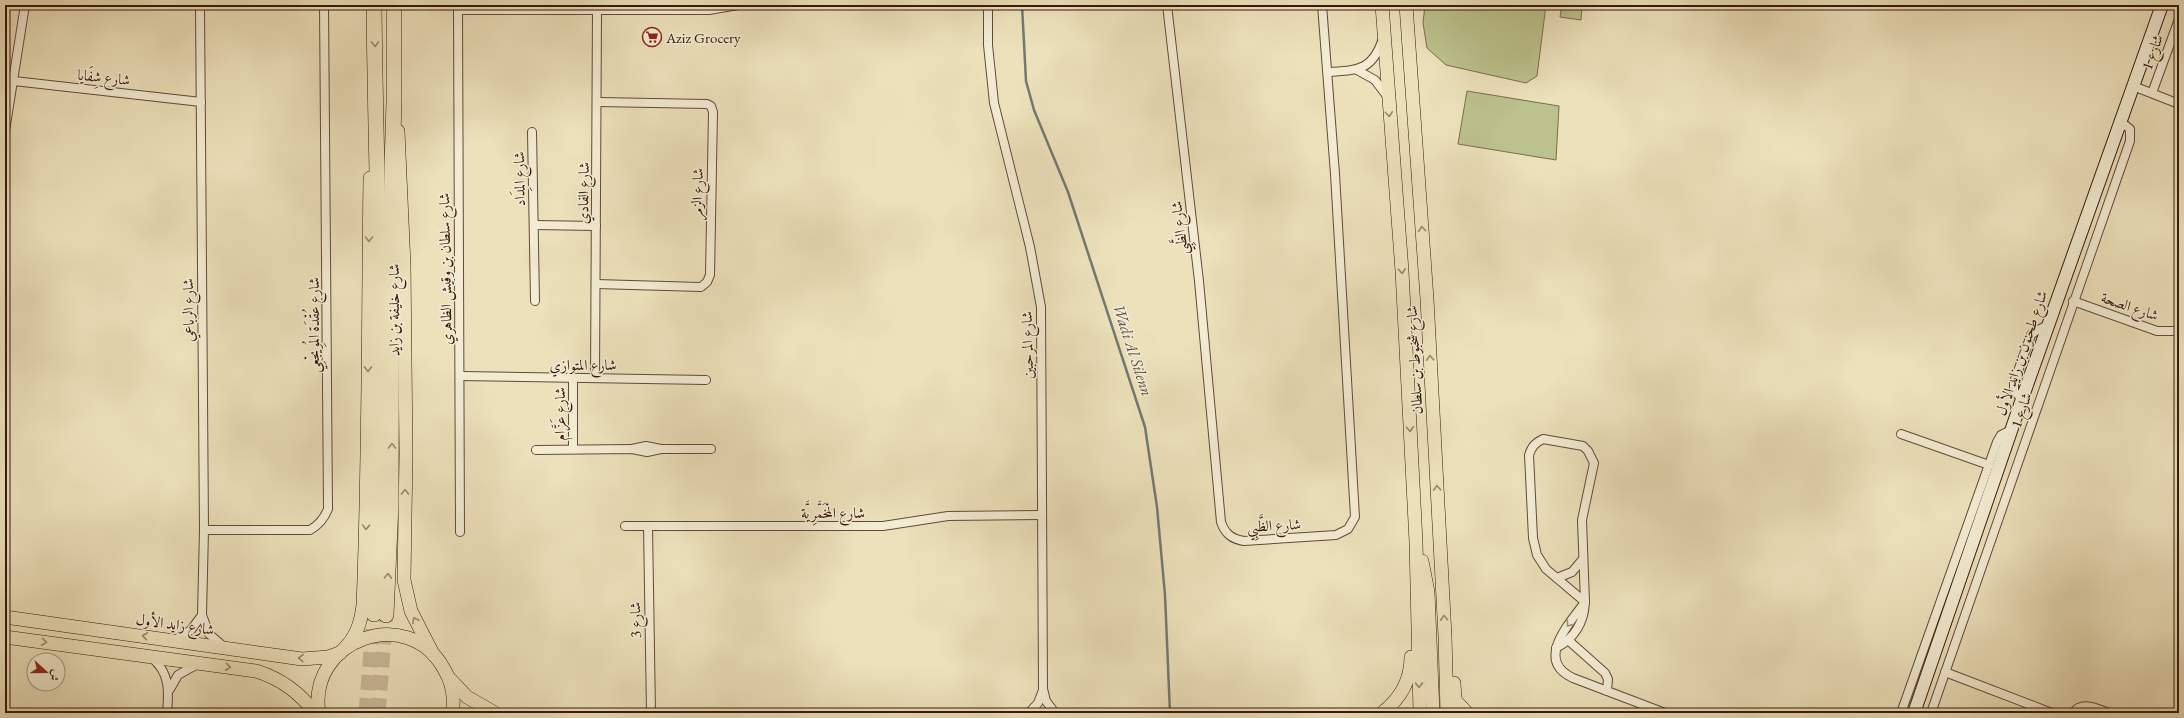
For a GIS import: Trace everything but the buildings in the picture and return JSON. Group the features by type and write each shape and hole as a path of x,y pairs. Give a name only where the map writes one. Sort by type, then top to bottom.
{"highway":[{"name":"شارع خليفة بن زايد","path":"374,5 375,102 378,164 380,614 392,504 392,164 394,102 394,5"}],"main road":[{"name":"شارع شخبوط بن سلطان","path":"1382,5 1387,97 1402,272 1416,542 1420,713"},
{"name":"شارع شخبوط بن سلطان","path":"1406,5 1427,299 1445,636 1447,713"},
{"path":"318,713 318,695 321,682 330,663 353,639 358,628 363,605 368,452 371,146 375,102"},
{"path":"394,102 400,146 404,266 406,454 404,580 410,611 433,654 447,675 467,697 495,713"},
{"path":"1382,713 1396,699 1408,682 1411,672 1411,578 1416,542"},
{"path":"1416,542 1425,569 1428,592 1433,713"},
{"name":"شارع زايد الأول","path":"5,617 302,659 328,657 342,650"},
{"path":"342,650 368,636 395,635 419,643 433,654"},
{"path":"1445,636 1453,662 1455,700 1467,713"},
{"path":"5,637 199,664 239,668 271,676 298,692 318,713"},
{"path":"447,675 452,692 452,713"}],"street":[{"path":"5,131 8,80 25,5"},
{"name":"شارع الرباعي","path":"200,5 204,530 202,616 209,634 224,647"},
{"name":"شارع عُقْدَة المُوِيجْعِي","path":"204,530 310,530 318,525 324,518 328,509 324,5"},
{"path":"458,7 717,10 738,5"},
{"name":"شارع المرحبين","path":"988,5 988,44 994,103 1040,293 1042,350 1041,515 1043,690 1046,701 1056,713"},
{"name":"شارع الظَّبِي","path":"1168,5 1199,282 1221,522 1227,534 1238,540 1336,535 1348,529 1355,517 1328,72 1322,5"},
{"name":"شارع طحنون بن زايد الأول","path":"1914,713 2011,430 2162,5"},
{"name":"شارع سلطان بن وقيش الظاهري","path":"458,7 460,532"},
{"name":"شارع الفادي","path":"595,378 598,102 597,9"},
{"name":"شارع 1","path":"2152,93 2179,19"},
{"path":"1328,72 1357,70 1368,64 1375,56 1384,37"},
{"path":"1357,70 1375,80 1387,97"},
{"name":"شارع شِفَايا","path":"8,80 201,102"},
{"path":"2133,86 2179,104"},
{"name":"شارع الزمر","path":"596,284 701,287 707,282 710,275 713,112 711,106 707,104 598,102"},
{"name":"شارع 1","path":"1931,713 2073,301 2130,141 2130,129 2120,120"},
{"name":"شارع المِدَاد","path":"532,132 535,301"},
{"name":"شارع المِدَاد","path":"534,225 596,226"},
{"name":"شارع الصحة","path":"2073,301 2157,331 2179,331"},
{"name":"شارع المتوازي","path":"460,376 706,380"},
{"name":"شارع عَزَّام","path":"573,378 573,449"},
{"path":"1901,713 1999,438 2011,430"},
{"path":"1901,434 1989,464"},
{"path":"1556,648 1568,640 1580,626 1585,602 1582,520 1593,470 1592,456 1588,450 1576,444 1543,439 1537,442 1529,455 1533,538 1541,562 1585,602"},
{"name":"شارع عَزَّام","path":"536,450 632,449 646,446 661,449 711,450"},
{"name":"شارع المْخَمَّرِيَّة","path":"625,526 882,526 948,516 1041,515"},
{"name":"شارع 3","path":"648,526 651,713"},
{"path":"1557,578 1572,572 1583,559"},
{"path":"1585,602 1562,633 1556,648 1557,663 1566,675 1665,713"},
{"path":"175,640 191,630 202,616"},
{"path":"1568,640 1605,673 1608,679 1607,691"},
{"path":"151,657 164,671 170,689"},
{"path":"167,713 170,689 176,678 184,670 199,664"},
{"path":"1945,672 2052,713"},
{"name":"شارع المرحبين","path":"1029,713 1038,703 1043,690"},
{"path":"2073,713 2080,707 2093,707 2109,713"}],"green space":[{"path":"1425,5 1546,5 1537,76 1526,83 1446,65 1427,48 1423,23"},
{"path":"1562,5 1582,5 1581,20 1560,17"},
{"path":"1467,91 1559,106 1556,160 1458,144"}],"waterway":[{"name":"Wadi Al Silenn","path":"1022,5 1026,81 1034,110 1068,192 1145,427 1157,507 1165,595 1170,713"}],"tunnel":[{"path":"366,713 374,614"},
{"path":"378,713 386,615"}],"place":[{"name":"Aziz Grocery","path":"652,37"}]}
